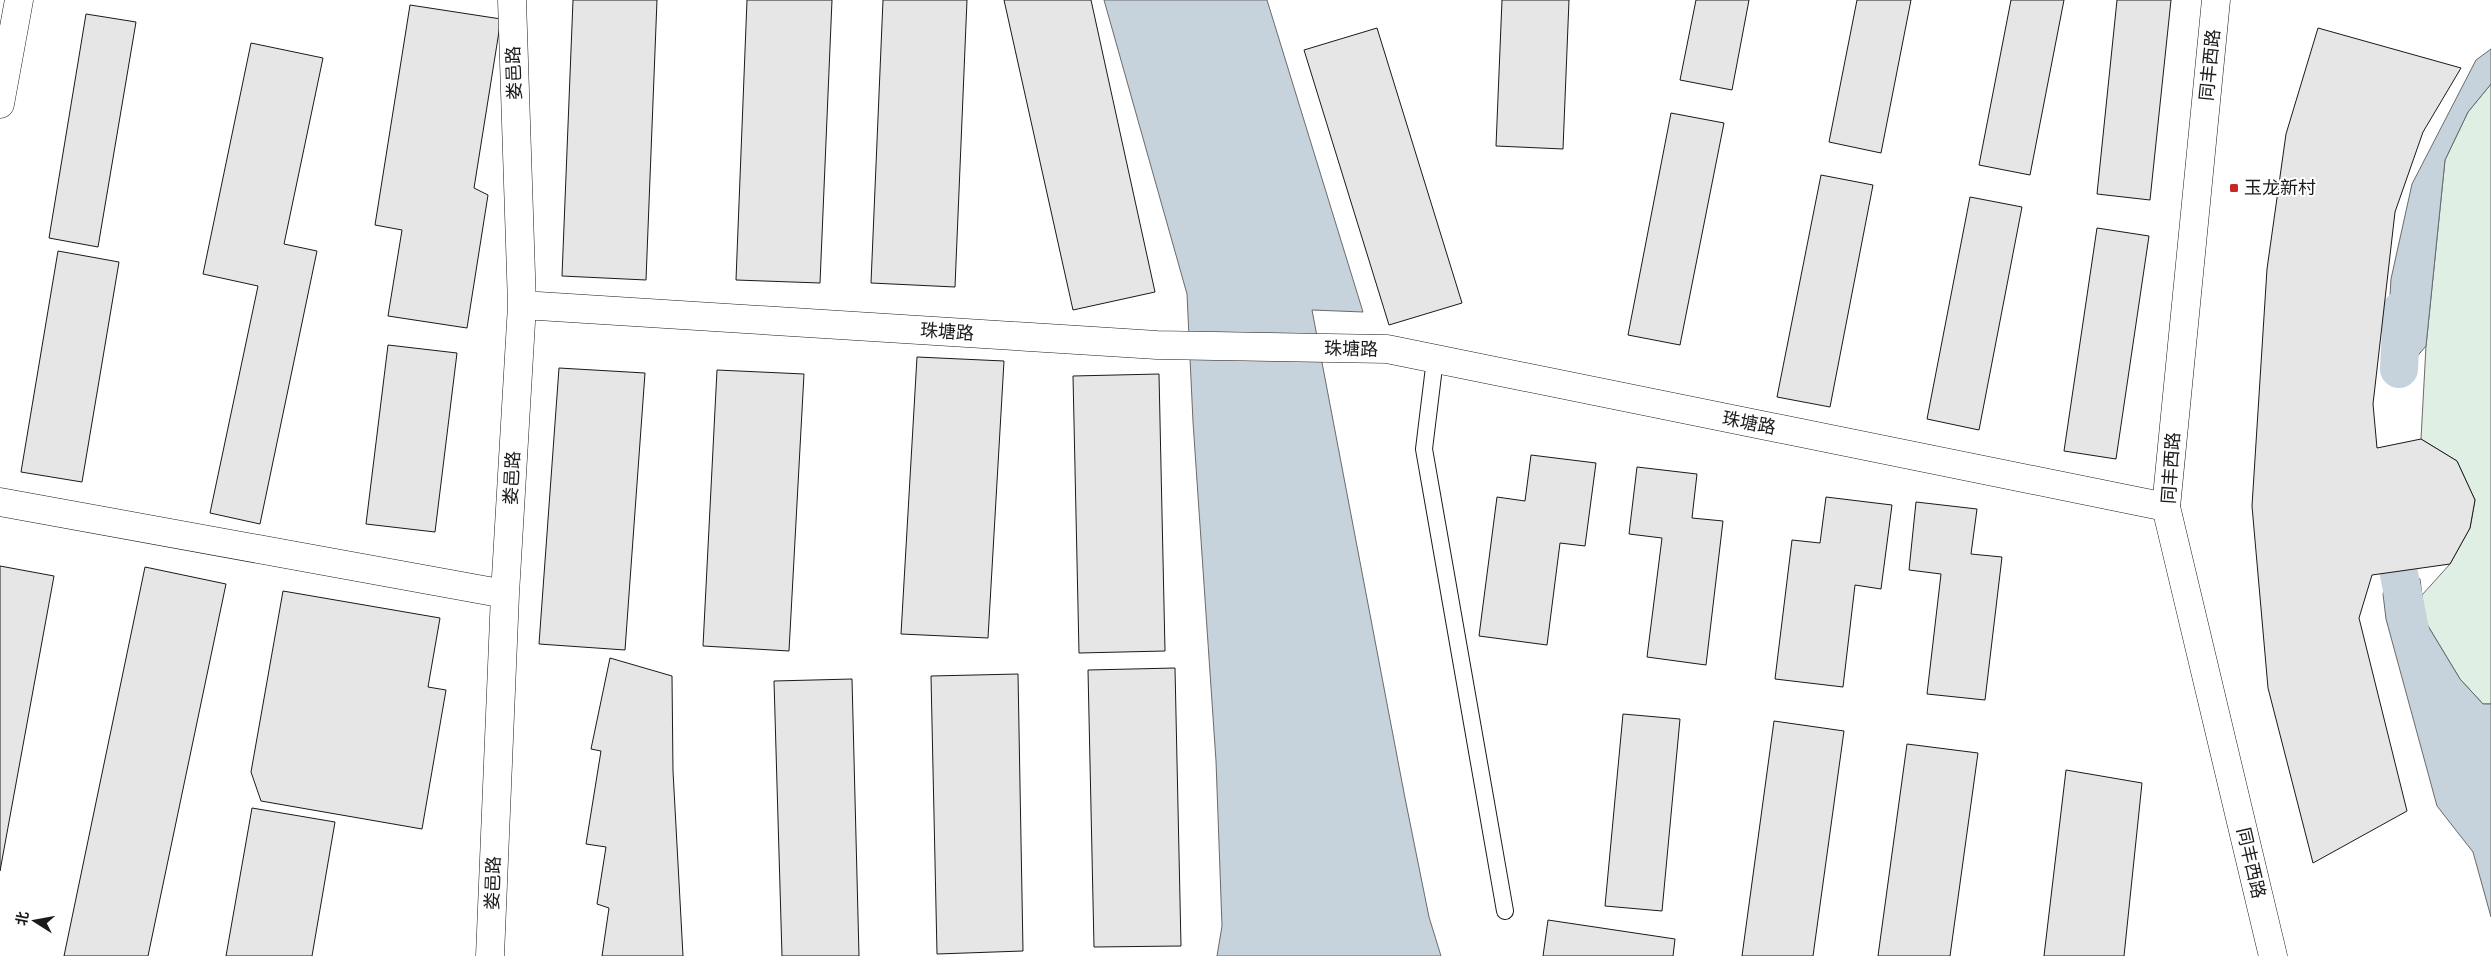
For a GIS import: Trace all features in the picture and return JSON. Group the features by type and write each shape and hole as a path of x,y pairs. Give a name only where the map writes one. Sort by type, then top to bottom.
{"street":[{"path":"0,104 19,0"},
{"name":"娄邑路","path":"490,956 505,594 522,305 512,0"},
{"name":"同丰西路","path":"2216,0 2166,507 2273,956"},
{"name":"珠塘路","path":"522,305 1156,345 1388,349 2166,507"},
{"path":"0,502 505,594"}],"lane":[{"path":"1435,359 1424,449 1505,911"}],"green space":[{"path":"2491,84 2491,704 2483,704 2460,679 2425,621 2422,595 2450,564 2470,528 2475,500 2457,461 2421,439 2426,346 2445,160 2468,112"}],"shaded area":[{"path":"1104,0 1267,0 1363,312 1312,310 1405,798 1429,917 1441,956 1217,956 1222,926 1216,761 1193,422 1187,294"},
{"path":"2491,49 2491,84 2468,112 2445,160 2426,346 2414,360 2399,360 2391,356 2387,345 2391,279 2412,184 2476,60"},
{"path":"2411,575 2420,579 2425,621 2460,679 2483,704 2491,704 2491,917 2473,852 2437,806 2386,619 2383,594 2387,583"}],"building":[{"path":"573,0 657,0 646,280 562,276"},
{"path":"747,0 832,0 820,283 736,280"},
{"path":"883,0 967,0 955,287 871,283"},
{"path":"1004,0 1091,0 1155,292 1073,310"},
{"path":"1502,0 1569,0 1563,149 1496,146"},
{"path":"1696,0 1749,0 1732,90 1680,80"},
{"path":"1857,0 1911,0 1881,153 1829,142"},
{"path":"2011,0 2064,0 2030,175 1979,165"},
{"path":"2117,0 2171,0 2150,200 2097,194"},
{"path":"410,5 501,19 474,188 488,195 467,328 388,316 402,230 375,225"},
{"path":"86,14 136,22 98,247 49,238"},
{"path":"1377,28 1462,303 1389,325 1304,50"},
{"path":"2318,28 2461,68 2423,132 2395,212 2373,404 2377,448 2421,439 2457,461 2475,500 2470,528 2450,564 2372,575 2359,618 2407,811 2313,863 2268,688 2252,506 2267,269 2286,134"},
{"path":"251,43 323,58 284,244 317,251 260,524 210,513 258,286 203,274"},
{"path":"1671,113 1724,123 1680,345 1628,335"},
{"path":"1821,175 1873,185 1830,407 1777,397"},
{"path":"1970,197 2022,207 1979,430 1927,419"},
{"path":"2097,228 2149,236 2116,459 2064,451"},
{"path":"58,251 119,262 82,482 21,472"},
{"path":"388,345 457,353 435,532 366,524"},
{"path":"917,357 1004,361 988,638 901,634"},
{"path":"559,368 645,373 625,650 539,644"},
{"path":"717,370 804,374 789,651 703,646"},
{"path":"1159,374 1165,651 1079,653 1073,376"},
{"path":"1531,455 1596,463 1585,546 1560,543 1547,645 1479,636 1497,497 1525,501"},
{"path":"1637,467 1697,474 1692,518 1723,521 1706,665 1647,657 1662,538 1629,534"},
{"path":"1826,497 1892,505 1881,589 1855,585 1843,687 1775,679 1792,540 1820,543"},
{"path":"1916,502 1977,509 1971,554 2002,557 1985,700 1927,694 1941,574 1909,570"},
{"path":"0,566 54,576 0,871"},
{"path":"145,567 226,584 148,956 64,956"},
{"path":"283,591 440,618 428,687 446,690 422,829 261,801 251,772"},
{"path":"610,658 672,676 673,771 683,956 602,956 609,908 597,904 606,847 586,844 601,751 591,749"},
{"path":"1175,668 1181,946 1094,947 1088,670"},
{"path":"1018,674 1023,951 937,954 931,676"},
{"path":"852,679 859,956 782,956 774,681"},
{"path":"1623,714 1680,719 1662,911 1605,906"},
{"path":"1774,721 1844,731 1813,956 1742,956"},
{"path":"1907,744 1978,753 1950,956 1878,956"},
{"path":"2066,770 2142,783 2124,956 2044,956"},
{"path":"252,808 335,822 312,956 226,956"},
{"path":"1548,920 1675,939 1673,956 1543,956"}],"waterway":[{"path":"2399,369 2402,309"},
{"path":"2399,574 2410,630"}],"place":[{"name":"玉龙新村","path":"2234,188"}]}
